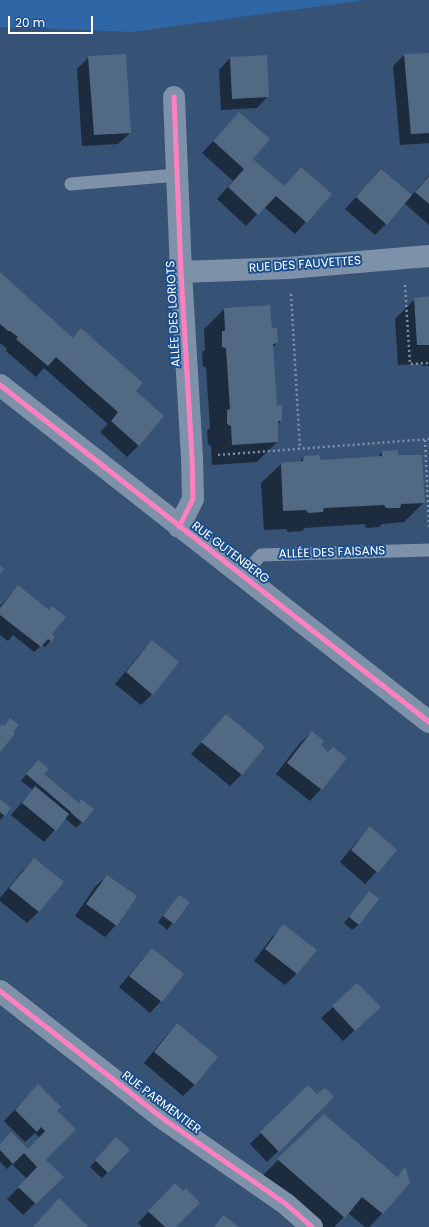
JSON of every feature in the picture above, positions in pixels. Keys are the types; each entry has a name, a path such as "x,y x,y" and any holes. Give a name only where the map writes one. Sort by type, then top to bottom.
{"street":[{"name":"ALLÉE DES LORIOTS","path":"174,97 181,272 192,457 193,499 179,527"},
{"name":"RUE DES FAUVETTES","path":"181,272 289,268 429,256"},
{"name":"RUE GUTENBERG","path":"0,385 429,722"},
{"name":"RUE PARMENTIER","path":"0,991 165,1120 286,1204 312,1227"}],"lane":[{"path":"71,184 177,174"},
{"name":"ALLÉE DES FAISANS","path":"243,575 261,555 429,550"}],"path":[{"path":"404,258 410,364 429,363"},
{"path":"289,268 300,449"},
{"path":"425,440 429,528"},
{"path":"192,457 429,440"}],"shaded area":[{"path":"0,0 366,0 132,32 0,27"}],"building":[{"path":"429,53 429,133 411,134 404,54"},
{"path":"126,54 131,133 94,135 88,56"},
{"path":"267,55 269,97 232,99 230,57"},
{"path":"239,112 270,139 253,159 284,186 301,167 332,194 307,223 276,196 258,215 228,187 244,169 213,141"},
{"path":"381,169 412,195 387,225 356,197"},
{"path":"429,176 429,204 415,192"},
{"path":"0,272 73,338 81,328 143,383 136,391 164,416 139,446 111,421 118,412 56,357 48,366 16,339 18,337 0,324"},
{"path":"429,296 429,345 417,345 414,298"},
{"path":"270,305 272,328 277,328 278,343 273,344 277,405 282,405 282,421 278,421 278,442 232,445 231,426 227,424 227,410 230,409 226,348 222,347 222,331 225,331 224,308"},
{"path":"398,450 398,455 422,455 425,503 401,504 400,508 386,508 384,505 324,508 323,512 308,513 306,510 283,511 281,463 303,461 304,456 319,455 321,460 382,456 382,451"},
{"path":"0,565 4,569 0,574"},
{"path":"18,585 49,610 52,606 66,617 52,634 55,637 52,642 48,639 41,647 0,615 0,608"},
{"path":"152,640 179,662 153,695 126,672"},
{"path":"226,714 265,747 242,775 201,742"},
{"path":"10,718 19,725 13,732 15,734 0,752 0,726 2,724 4,726"},
{"path":"312,731 324,741 321,745 328,752 333,747 347,758 322,790 287,763"},
{"path":"38,760 49,769 44,774 79,803 81,799 94,809 83,823 26,774"},
{"path":"35,786 69,814 56,831 22,803"},
{"path":"0,799 11,808 5,816 0,812"},
{"path":"370,826 397,850 378,873 351,850"},
{"path":"34,858 64,882 39,912 9,888"},
{"path":"107,875 137,896 117,926 86,904"},
{"path":"369,891 379,899 359,925 349,917"},
{"path":"179,895 190,902 174,924 163,916"},
{"path":"283,924 317,950 297,974 265,949"},
{"path":"152,948 184,974 162,1002 129,976"},
{"path":"357,983 381,1007 355,1031 332,1006"},
{"path":"177,1023 218,1057 195,1085 154,1052"},
{"path":"38,1084 61,1107 57,1111 76,1129 46,1160 64,1177 36,1204 18,1187 37,1167 24,1153 13,1164 0,1150 0,1144 11,1132 28,1149 45,1131 41,1127 37,1132 15,1110"},
{"path":"308,1085 317,1094 325,1088 334,1097 279,1152 260,1132"},
{"path":"324,1114 397,1177 404,1168 406,1169 410,1183 383,1214 362,1197 345,1218 277,1159"},
{"path":"116,1137 130,1150 108,1173 95,1160"},
{"path":"175,1183 183,1191 186,1188 200,1203 176,1227 165,1227 148,1211"},
{"path":"59,1198 88,1226 87,1227 33,1227"},
{"path":"223,1215 239,1227 214,1227"}],"cycle path":[{"path":"174,97 181,272 192,457 193,499 179,527"},
{"path":"0,385 429,722"},
{"path":"0,991 165,1120 286,1204 312,1227"}]}
